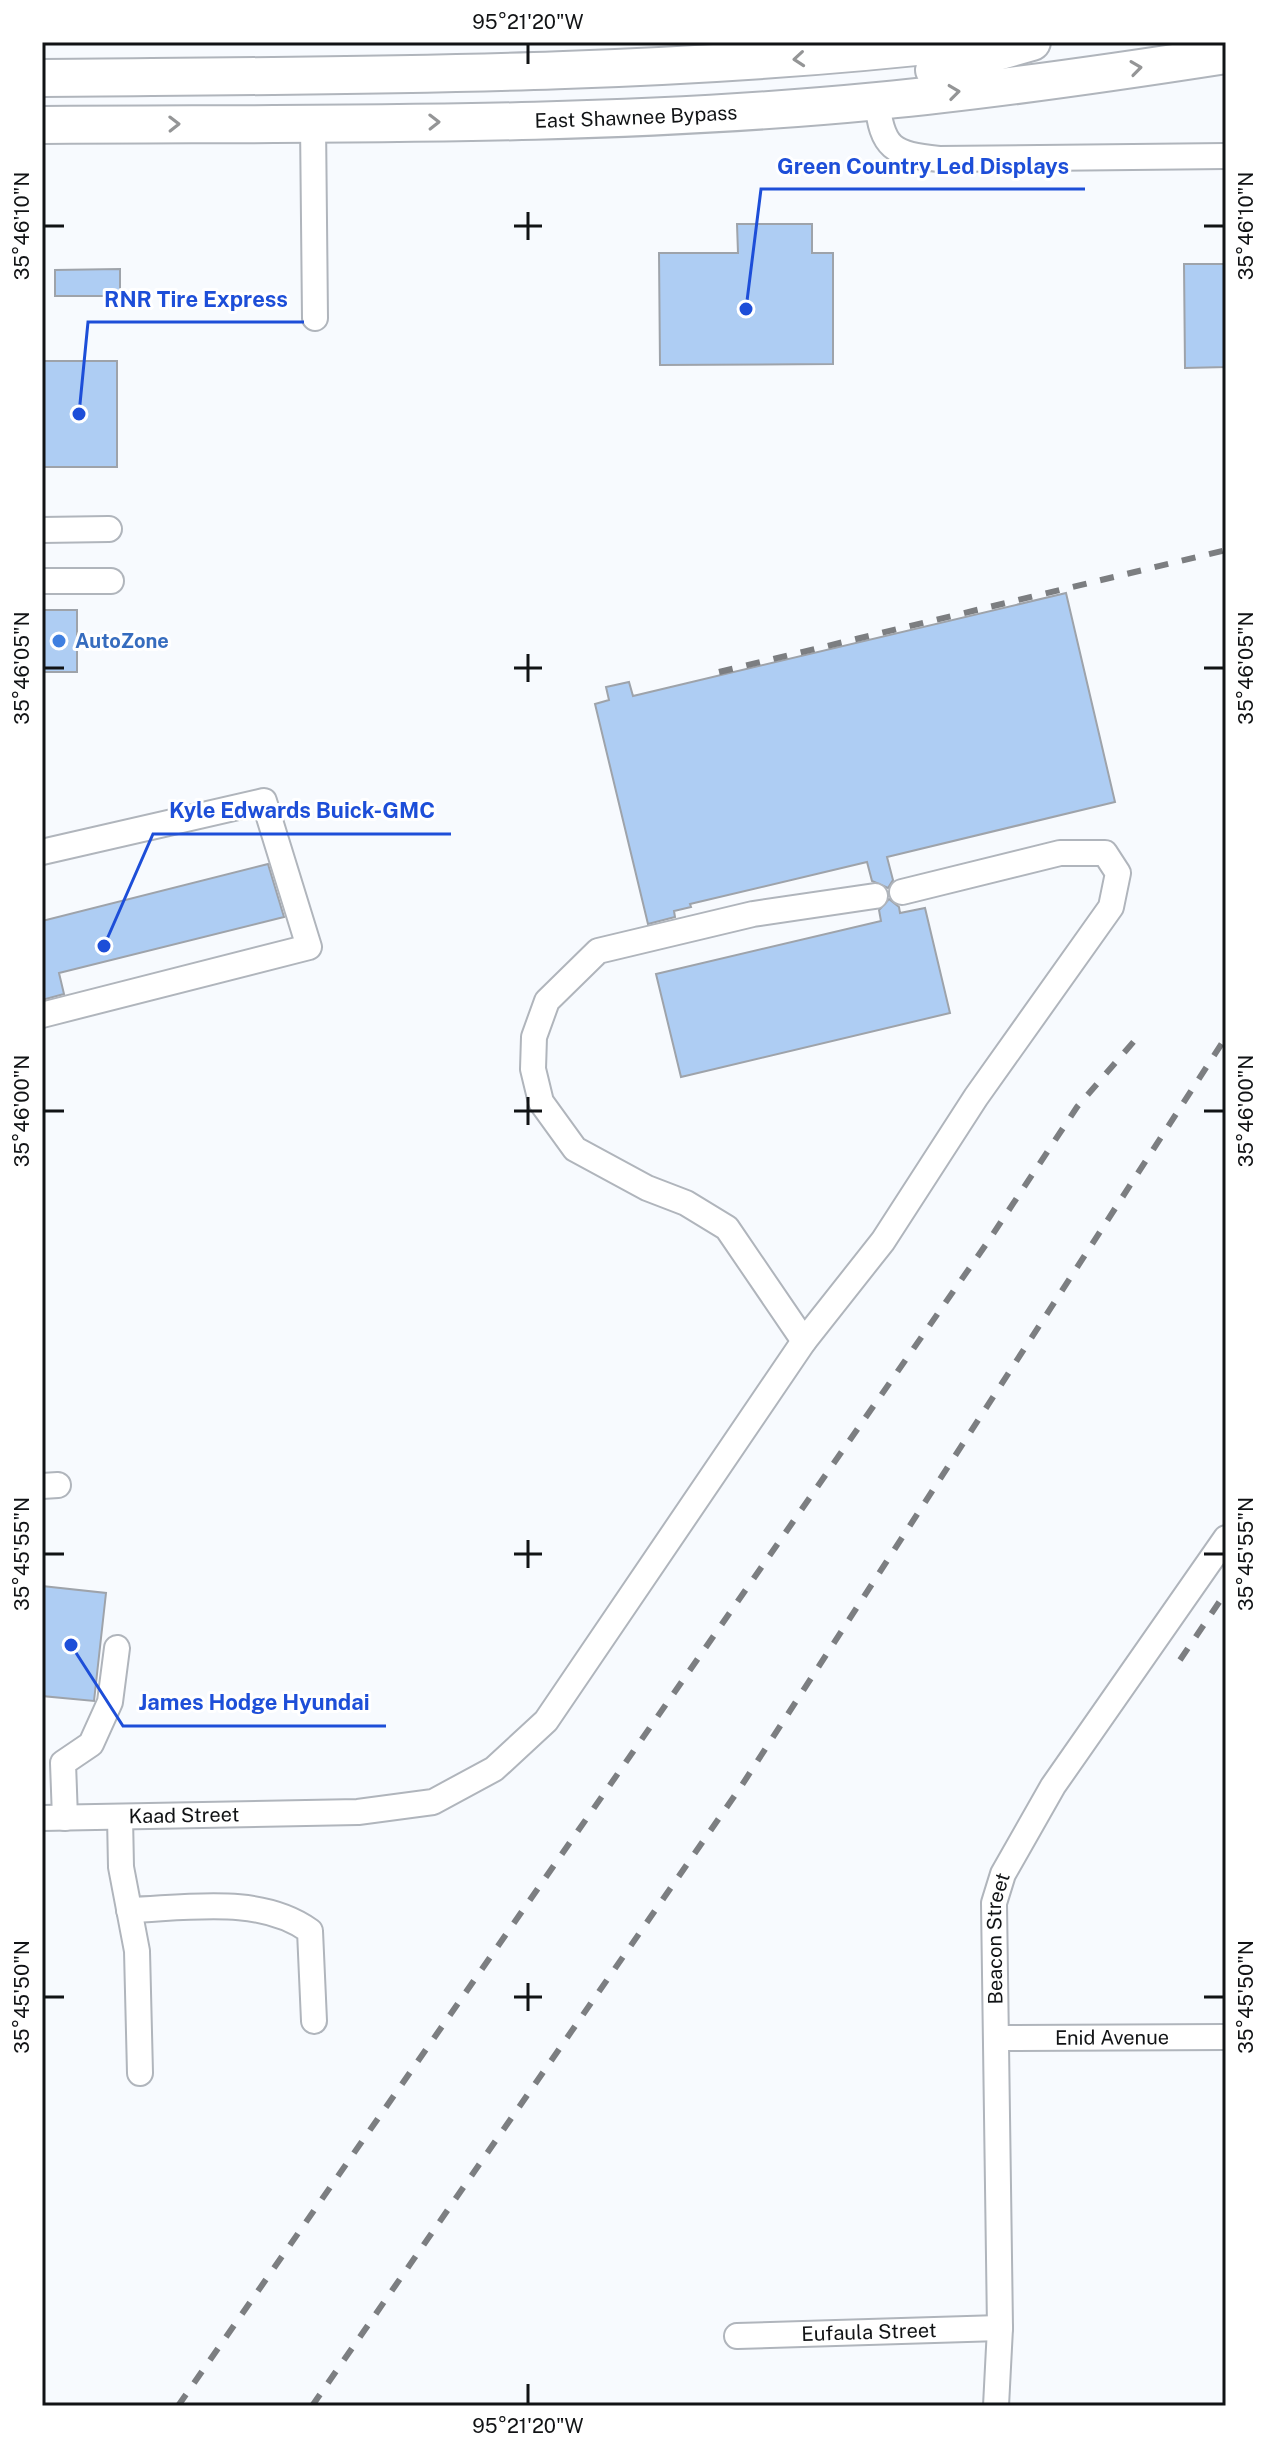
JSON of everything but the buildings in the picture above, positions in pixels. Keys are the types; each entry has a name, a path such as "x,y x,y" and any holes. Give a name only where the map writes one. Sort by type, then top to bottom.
{"highway":[{"path":"42,78 551,72 758,63 876,47 962,42"},
{"path":"877,101 878,89 887,80 946,68 1032,42"},
{"path":"650,116 806,84 852,79 865,71 876,47"},
{"name":"East Shawnee Bypass","path":"42,125 650,116 877,101 1226,55"}],"street":[{"path":"877,101 880,128 888,144 905,155 939,159 1226,156"},
{"path":"313,123 315,318"},
{"path":"42,530 109,529"},
{"path":"42,581 111,581"},
{"path":"42,852 264,801 309,947 42,1015"},
{"name":"Kaad Street","path":"53,1818 358,1812 433,1802 494,1769 546,1721 804,1341 883,1241 976,1097 1111,907 1118,873 1105,853 1060,853 902,892"},
{"path":"804,1341 727,1228 686,1203 647,1188 575,1149 541,1102 533,1069 534,1037 547,1001 598,951 753,914 875,896"},
{"name":"Beacon Street","path":"996,2406 1000,2328 994,1903 1003,1874 1053,1786 1226,1538"},
{"path":"53,1818 63,1763 91,1744 110,1702 117,1648"},
{"path":"120,1817 121,1867 137,1951 140,2073"},
{"path":"129,1910 242,1907 295,1920 310,1931 314,2021"},
{"name":"Enid Avenue","path":"998,2038 1226,2037"},
{"name":"Eufaula Street","path":"737,2336 1000,2328"}],"railway":[{"path":"719,672 1226,550"},
{"path":"178,2406 989,1240 1077,1107 1142,1032"},
{"path":"312,2406 742,1785 1226,1037"},
{"path":"1180,1660 1226,1592"}],"place":[{"name":"Green Country Led Displays","path":"746,309"},
{"name":"RNR Tire Express","path":"79,414"},
{"name":"AutoZone","path":"59,641"},
{"name":"Kyle Edwards Buick-GMC","path":"104,946"},
{"name":"James Hodge Hyundai","path":"71,1645"}]}
